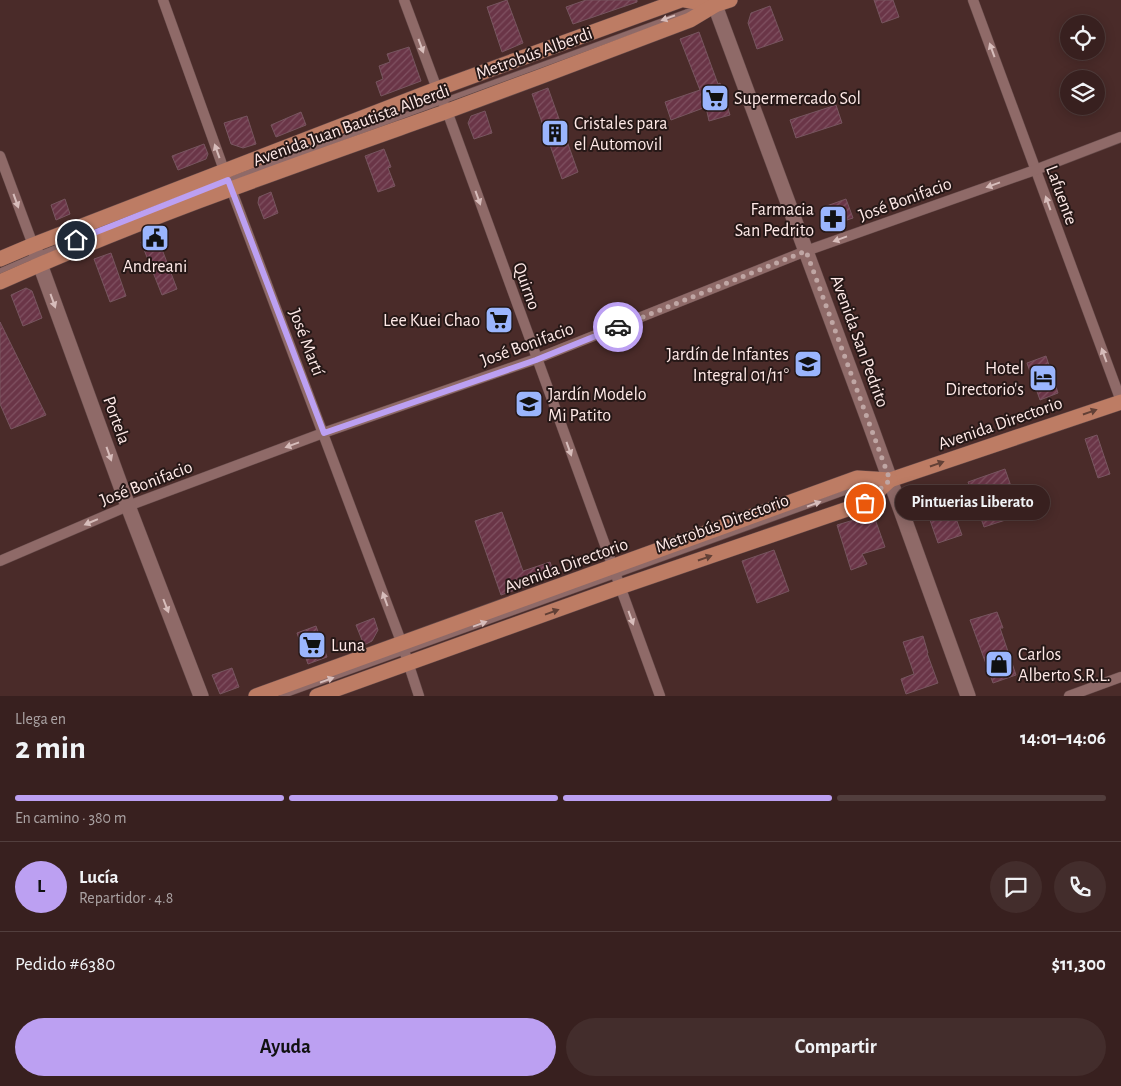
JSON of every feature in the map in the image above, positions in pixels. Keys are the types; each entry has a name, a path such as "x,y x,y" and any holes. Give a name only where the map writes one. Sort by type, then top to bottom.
{"main road":[{"name":"Avenida Juan Bautista Alberdi","path":"0,259 37,255 228,180 442,101 683,0 714,2 730,0"},
{"name":"Avenida Juan Bautista Alberdi","path":"0,282 37,255 228,180 442,101 690,20 714,2"},
{"name":"Avenida San Pedrito","path":"714,2 968,696"},
{"name":"Portela","path":"37,255 128,506 201,696"},
{"name":"Avenida Directorio","path":"256,696 404,653 616,577 857,478 890,480 1121,401"},
{"name":"Avenida Directorio","path":"317,696 404,653 616,577 865,503 890,480"}],"street":[{"name":"José Martí","path":"163,0 228,180 324,433 419,696"},
{"name":"Quirno","path":"404,0 660,696"},
{"name":"Lafuente","path":"973,0 1121,401"},
{"name":"José Bonifacio","path":"0,561 128,506 324,433 536,360 806,251 1035,170 1121,137"},
{"name":"Portela","path":"0,156 37,255"},
{"path":"1069,696 1121,677"}],"lane":[{"path":"0,271 37,255"},
{"path":"282,696 404,653"}],"building":[{"path":"507,0 523,43 502,52 487,7"},
{"path":"586,0 637,0 637,2 573,24 566,7"},
{"path":"874,0 893,0 899,17 882,23"},
{"path":"770,6 783,40 757,49 748,23 751,13"},
{"path":"699,32 718,84 720,83 730,115 709,121 706,107 671,120 665,102 700,90 680,39"},
{"path":"409,47 421,81 381,96 376,82 383,79 379,66 390,62 387,54"},
{"name":"Cristales para el Automovil","path":"548,88 578,172 562,179 532,94"},
{"path":"836,105 842,123 796,138 790,120"},
{"path":"485,111 492,133 474,139 468,123 471,116"},
{"path":"301,112 306,125 276,137 271,125"},
{"path":"247,116 256,144 243,148 231,144 224,123"},
{"path":"204,144 208,154 206,159 178,170 172,156"},
{"path":"384,149 391,167 388,168 395,186 378,192 365,156"},
{"path":"271,192 278,213 264,219 258,203 259,197"},
{"path":"65,199 70,214 56,220 51,205"},
{"path":"846,199 853,218 832,225 826,222 821,208"},
{"path":"157,236 177,289 162,295 141,242"},
{"path":"111,253 126,296 110,302 94,259"},
{"path":"26,288 32,291 42,318 23,326 11,295"},
{"path":"0,322 46,415 11,429 0,404"},
{"name":"Hotel Directorio's","path":"1046,356 1058,393 1040,400 1027,363"},
{"path":"1097,435 1110,474 1098,478 1085,439"},
{"path":"1005,469 1021,515 984,527 968,482"},
{"path":"945,488 962,535 938,543 924,503 930,493"},
{"path":"502,512 523,571 550,562 555,576 501,595 475,521"},
{"path":"867,516 875,519 885,547 862,554 867,564 851,570 837,525"},
{"path":"774,550 789,591 757,603 742,561"},
{"path":"997,612 1003,628 1000,628 1016,675 993,683 970,620"},
{"path":"374,618 378,630 372,641 364,645 356,625"},
{"name":"Luna","path":"316,626 327,657 308,664 297,633"},
{"path":"923,636 938,683 906,694 901,679 914,674 903,642"},
{"path":"232,668 239,687 220,694 212,675"}],"way so far":[{"path":"618,327 806,251 890,480 865,503"}],"place":[{"name":"Supermercado Sol","path":"715,98"},
{"name":"Cristales para el Automovil","path":"555,133"},
{"name":"Farmacia San Pedrito","path":"833,219"},
{"name":"Andreani","path":"155,238"},
{"name":"Lee Kuei Chao","path":"499,320"},
{"name":"Jardín de Infantes Integral 01/11°","path":"808,364"},
{"name":"Hotel Directorio's","path":"1043,378"},
{"name":"Jardín Modelo Mi Patito","path":"529,404"},
{"name":"Pintuerias Liberato","path":"865,503"},
{"name":"Luna","path":"312,645"},
{"name":"Carlos Alberto S.R.L.","path":"999,664"}],"route":[{"path":"76,240 228,180 324,433 536,360 618,327"}]}
